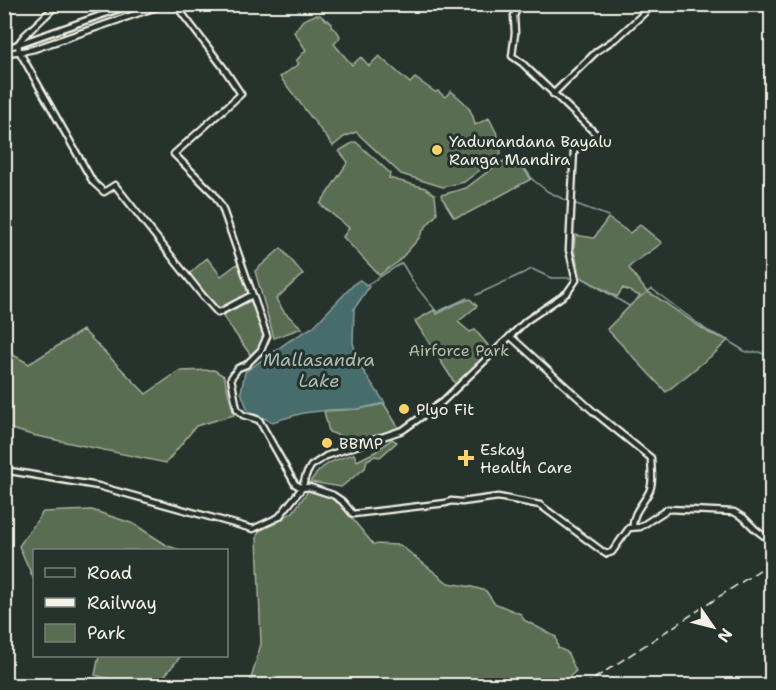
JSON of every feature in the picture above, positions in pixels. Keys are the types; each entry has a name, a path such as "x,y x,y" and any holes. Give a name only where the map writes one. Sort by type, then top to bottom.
{"street":[{"path":"58,4 18,44 19,51 93,182 104,192 115,184 218,313 252,295"},
{"path":"4,50 133,4"},
{"path":"4,54 34,49 165,4"},
{"path":"176,4 241,94 174,154 214,194 222,207 267,336 261,350 238,368 231,378 237,409 243,415 259,420 295,484 302,488 309,487 333,495 342,501 353,514 498,497 540,505 606,554 612,552 630,528 640,527 668,509 734,512 771,542"},
{"path":"4,470 98,486 253,529 279,517 302,488 311,466 326,456 403,430 442,402 525,321 567,293 576,280 569,250 574,150 592,142 598,136 512,56 515,33 514,16 519,4"},
{"path":"553,94 597,51 618,37 654,4"},
{"path":"510,336 594,412 651,458 650,490 638,508 633,527"}],"green space":[{"path":"136,5 161,5 31,49 27,42"},
{"path":"320,15 332,24 331,27 340,36 334,44 352,65 361,57 369,66 379,56 410,83 415,78 445,97 451,91 470,109 475,125 489,118 500,140 501,154 464,182 443,187 401,174 356,132 344,137 333,146 280,77 299,64 296,61 306,50 294,32 303,20"},
{"path":"354,142 390,173 389,178 425,188 435,195 437,214 398,262 379,275 343,237 349,228 320,204 348,162 339,151"},
{"path":"515,156 531,179 468,213 454,217 441,195 466,188 498,164"},
{"path":"608,218 630,233 640,225 662,243 629,268 646,291 709,333 728,340 666,392 607,329 640,296 623,288 617,297 581,277 574,251 575,235 594,238"},
{"path":"281,248 303,274 276,299 284,312 302,328 274,338 255,271"},
{"path":"207,258 221,276 240,262 249,293 218,310 188,275"},
{"name":"Airforce Park","path":"470,299 477,306 458,322 470,332 475,330 492,350 456,385 415,321 434,310 437,314"},
{"path":"252,300 265,337 260,348 252,357 222,315"},
{"path":"83,330 146,394 179,371 214,370 224,376 234,415 196,426 166,463 32,435 5,427 5,350 29,364"},
{"path":"384,404 400,430 346,445 346,438 329,432 324,411 358,409"},
{"path":"392,439 397,442 380,457 375,456 367,460 365,468 341,487 310,482 319,470 329,463 354,454 357,461 375,452"},
{"path":"308,491 336,499 373,544 400,545 448,583 486,591 494,603 521,614 524,620 556,637 558,648 567,652 576,671 558,686 249,686 261,644 257,536 259,531 293,512"},
{"path":"92,510 134,524 168,546 177,549 33,549 33,578 19,546 43,512"},
{"path":"99,657 180,657 156,686 128,685 95,675"}],"water":[{"name":"Mallasandra Lake","path":"360,280 369,287 354,309 353,343 360,366 385,403 358,409 303,413 272,422 248,411 241,392 245,372 313,327"}],"waterway":[{"path":"512,159 547,191 608,216"},
{"path":"365,286 402,263 415,285 437,312 467,298"},
{"path":"476,295 532,269 551,278 572,278"},
{"path":"581,277 629,306 652,289 708,331 746,352 759,352 766,355 772,345"}],"railway":[{"path":"583,686 772,562"}],"place":[{"name":"Yadunandana Bayalu Ranga Mandira","path":"437,150"},
{"name":"Plyo Fit","path":"404,409"},
{"name":"BBMP","path":"327,443"},
{"name":"Eskay Health Care","path":"466,458"}]}
